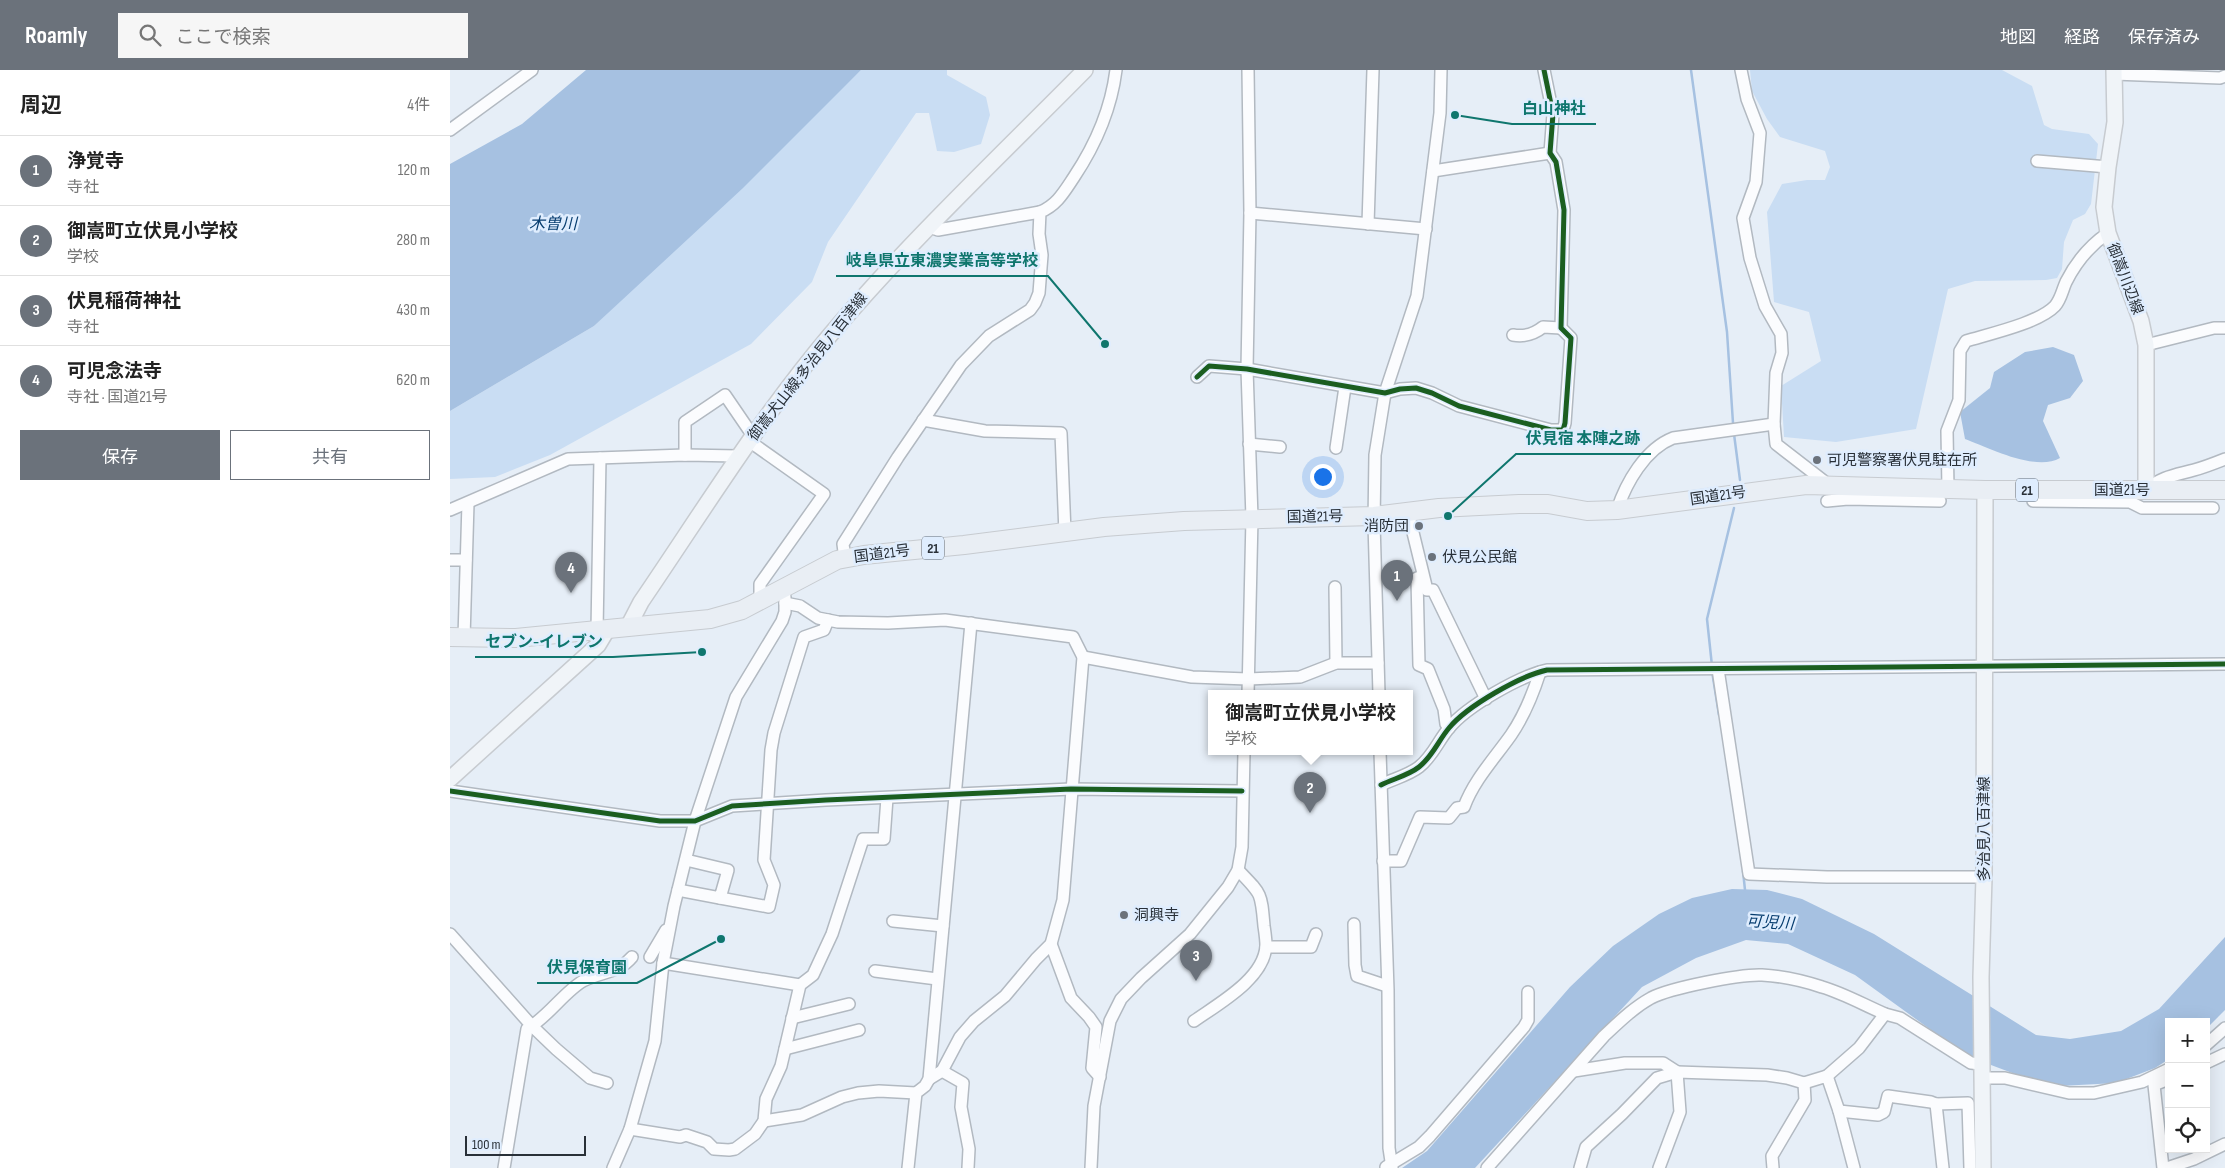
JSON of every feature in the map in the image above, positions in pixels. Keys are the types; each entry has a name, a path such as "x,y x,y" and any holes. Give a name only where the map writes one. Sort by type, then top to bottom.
{"highway":[{"name":"国道21号","path":"457,637 516,638 718,617 785,595 818,569 845,559 1104,527 1252,518 1374,516 1519,504 1548,504 1587,511 1617,510 1782,487 1828,493 1944,495 1985,490 2225,490"}],"main road":[{"name":"御嵩犬山線;多治見八百津線","path":"628,627 641,602 738,456 830,335 886,270 1085,70"},
{"name":"御嵩川辺線","path":"2114,72 2115,122 2104,207 2108,233 2141,321 2146,345 2146,490"},
{"name":"多治見八百津線","path":"1983,1168 1981,977 1984,876 1985,490"},
{"path":"450,779 598,645 602,630"}],"street":[{"path":"450,130 532,70"},
{"path":"930,226 938,230 1040,212 1058,201 1089,154 1104,120 1114,87 1116,70"},
{"path":"1248,70 1250,213 1247,369 1252,518 1248,690"},
{"path":"1368,224 1373,70"},
{"path":"1379,690 1374,516 1375,456 1385,393 1417,296 1440,113 1441,70"},
{"path":"1544,70 1553,114 1550,152 1556,162 1564,210 1561,328"},
{"path":"1741,70 1747,99 1760,132 1756,182 1743,218 1750,258 1765,306 1781,334 1782,353 1776,374 1774,424 1776,444 1828,493"},
{"path":"2114,72 2220,78 2225,76"},
{"path":"1433,171 1550,152"},
{"path":"2037,162 2108,167"},
{"path":"845,559 843,544 961,365 989,336 1030,310 1035,303 1039,293 1042,254 1039,234 1040,212"},
{"path":"1250,213 1426,229"},
{"path":"1944,495 1947,431 1959,400 1960,351 1966,341 2024,323 2054,307 2061,298 2065,284 2078,259 2108,233"},
{"path":"1197,377 1210,366 1247,369 1385,393 1400,389 1416,388 1432,393 1459,406 1551,430 1563,430 1571,338 1561,328 1543,327 1537,332 1522,336 1513,335"},
{"path":"2146,345 2214,328 2225,328"},
{"path":"1336,448 1345,387"},
{"path":"685,454 685,422 725,395 751,439 824,494 760,584 760,602"},
{"path":"923,420 985,431 1061,433 1066,533"},
{"path":"1617,510 1631,479 1643,462 1665,440 1774,424"},
{"path":"1249,444 1280,447"},
{"path":"450,510 568,459 685,454 738,456"},
{"path":"600,458 602,630"},
{"path":"2146,490 2156,481 2167,476 2194,470 2225,459"},
{"path":"2033,501 2130,502 2142,508 2213,508"},
{"path":"457,637 466,560 468,503"},
{"path":"1408,512 1422,576 1427,590 1433,590 1486,699"},
{"path":"450,560 466,560"},
{"path":"1422,576 1417,578 1420,665 1428,669 1444,709 1446,724 1449,728"},
{"path":"1335,587 1336,663"},
{"path":"613,1168 630,1129 655,1041 663,963 678,890 695,822 736,697 782,622 785,595 818,618 838,622 888,624 946,620 1072,637 1083,657 1063,900 1051,944 1036,958 1005,996 974,1021 960,1037 942,1071 929,1079"},
{"path":"678,890 769,907 774,884 764,860 774,733 788,692 792,670 804,637 824,630 828,620"},
{"path":"764,1121 802,1115 842,1097 858,1093 880,1091 916,1093 925,1086 929,1079 971,623"},
{"path":"1083,657 1192,678 1300,678 1336,663 1378,663"},
{"path":"1381,785 1417,769 1435,751 1449,728 1486,699 1529,674 1540,672 2225,664"},
{"path":"1718,669 1749,874 1827,877 1984,876"},
{"path":"1383,861 1401,861 1420,817 1450,818 1457,808 1464,807 1470,792 1512,733 1532,696 1540,672"},
{"path":"1092,1168 1094,1106 1110,1021 1121,999 1141,978 1190,934 1228,887 1238,870 1242,847 1244,755"},
{"path":"1380,755 1386,986 1388,990 1389,1166"},
{"path":"450,791 660,821 695,822 732,806 768,803 1071,789 1242,791"},
{"path":"630,1129 680,1137 686,1135 707,1142 714,1149 729,1150 736,1149 755,1134 764,1121 766,1099 781,1066 800,985 813,975 832,934 863,839 884,839 887,798"},
{"path":"686,860 728,870 720,898"},
{"path":"1194,1021 1232,995 1252,976 1262,960 1266,947 1261,896 1256,887 1238,870"},
{"path":"893,921 943,926"},
{"path":"650,957 671,922"},
{"path":"1354,924 1357,976 1386,986"},
{"path":"450,934 532,1026 590,1078 608,1082"},
{"path":"1266,947 1311,948 1316,934"},
{"path":"1051,944 1071,998 1096,1027 1092,1068 1100,1077"},
{"path":"504,1168 525,1033 581,982 614,971 632,957"},
{"path":"663,963 800,985"},
{"path":"875,971 937,979"},
{"path":"1486,1168 1604,1036 1640,1005 1671,990 1751,975 1764,975 1822,987 1885,1014 1900,1018 1981,1071 2069,1093 2094,1092 2142,1082 2165,1071"},
{"path":"1389,1166 1419,1146 1430,1136 1524,1027 1528,1020 1528,992"},
{"path":"792,1018 849,1004"},
{"path":"1580,1168 1586,1147 1657,1078 1677,1072 1767,1075 1804,1083 1827,1076 1859,1048 1885,1014"},
{"path":"2210,1041 2225,1028"},
{"path":"785,1049 860,1030"},
{"path":"2210,1061 2225,1054"},
{"path":"1574,1071 1625,1062 1663,1062 1677,1072"},
{"path":"942,1071 963,1082 961,1107 969,1149 968,1168"},
{"path":"1659,1168 1680,1112 1677,1072"},
{"path":"1827,1076 1840,1111 1854,1168"},
{"path":"2165,1081 2154,1085 2165,1168 2194,1159 2225,1144"},
{"path":"1773,1168 1772,1156 1805,1100 1804,1083"},
{"path":"908,1168 916,1093"},
{"path":"1840,1111 1878,1115 1884,1112 1888,1096 1936,1104 1968,1103 1970,1168"},
{"path":"1936,1104 1942,1168"}],"shaded area":[{"path":"861,70 947,70 947,75 986,97 990,115 981,144 954,152 937,151 929,113 916,113 828,242 812,282 751,344 550,455 495,477 450,479 450,411 594,326"},
{"path":"1750,70 2002,70 2032,86 2044,125 2052,129 2089,134 2098,144 2091,204 2085,214 2073,220 2064,242 2062,269 2057,278 2046,280 1975,281 1948,289 1916,429 1836,442 1784,437 1781,386 1821,361 1809,312 1774,302 1767,212 1782,184 1807,180 1825,180 1830,167 1825,151 1780,137 1767,119 1752,91"}],"water":[{"name":"木曽川","path":"586,70 861,70 743,188 594,326 450,411 450,164 522,124"},
{"path":"2053,347 2074,355 2083,381 2070,398 2048,405 2043,421 2060,458 2050,462 2026,461 1999,453 1965,439 1960,412 1990,388 1994,372 2025,352"},
{"name":"可児川","path":"1732,889 1767,890 1802,899 1874,934 2036,1035 2070,1039 2121,1031 2159,1009 2225,937 2225,1010 2210,1025 2210,1018 2165,1018 2165,1062 2155,1068 2116,1083 2060,1086 2023,1077 1967,1056 1855,975 1788,944 1746,940 1696,958 1642,987 1475,1168 1402,1168 1427,1151 1570,987 1613,946 1659,914 1692,898"}],"waterway":[{"path":"1691,70 1727,332 1733,423"},
{"path":"1734,434 1740,480"},
{"path":"1712,666 1707,619 1734,508"},
{"path":"1712,671 1719,715"},
{"path":"1743,871 1745,890"}],"cycle path":[{"path":"1197,377 1209,366 1247,369 1385,393 1400,389 1416,388 1432,393 1459,406 1551,430 1563,430 1571,338 1561,328 1564,210 1556,162 1550,153 1553,114 1544,70"},
{"path":"1381,785 1406,775 1419,767 1428,758 1449,728 1468,711 1509,685 1547,670 2225,664"},
{"path":"450,791 660,821 695,821 732,806 826,800 1071,789 1242,791"}],"place":[{"name":"白山神社","path":"1455,115"},
{"name":"岐阜県立東濃実業高等学校","path":"1105,344"},
{"name":"可児警察署伏見駐在所","path":"1817,460"},
{"name":"伏見宿 本陣之跡","path":"1448,516"},
{"name":"消防団","path":"1419,526"},
{"name":"伏見公民館","path":"1432,557"},
{"name":"可児念法寺","path":"571,593"},
{"name":"浄覚寺","path":"1397,601"},
{"name":"セブン-イレブン","path":"702,652"},
{"name":"御嵩町立伏見小学校","path":"1310,813"},
{"name":"洞興寺","path":"1124,915"},
{"name":"伏見保育園","path":"721,939"},
{"name":"伏見稲荷神社","path":"1196,981"}]}
